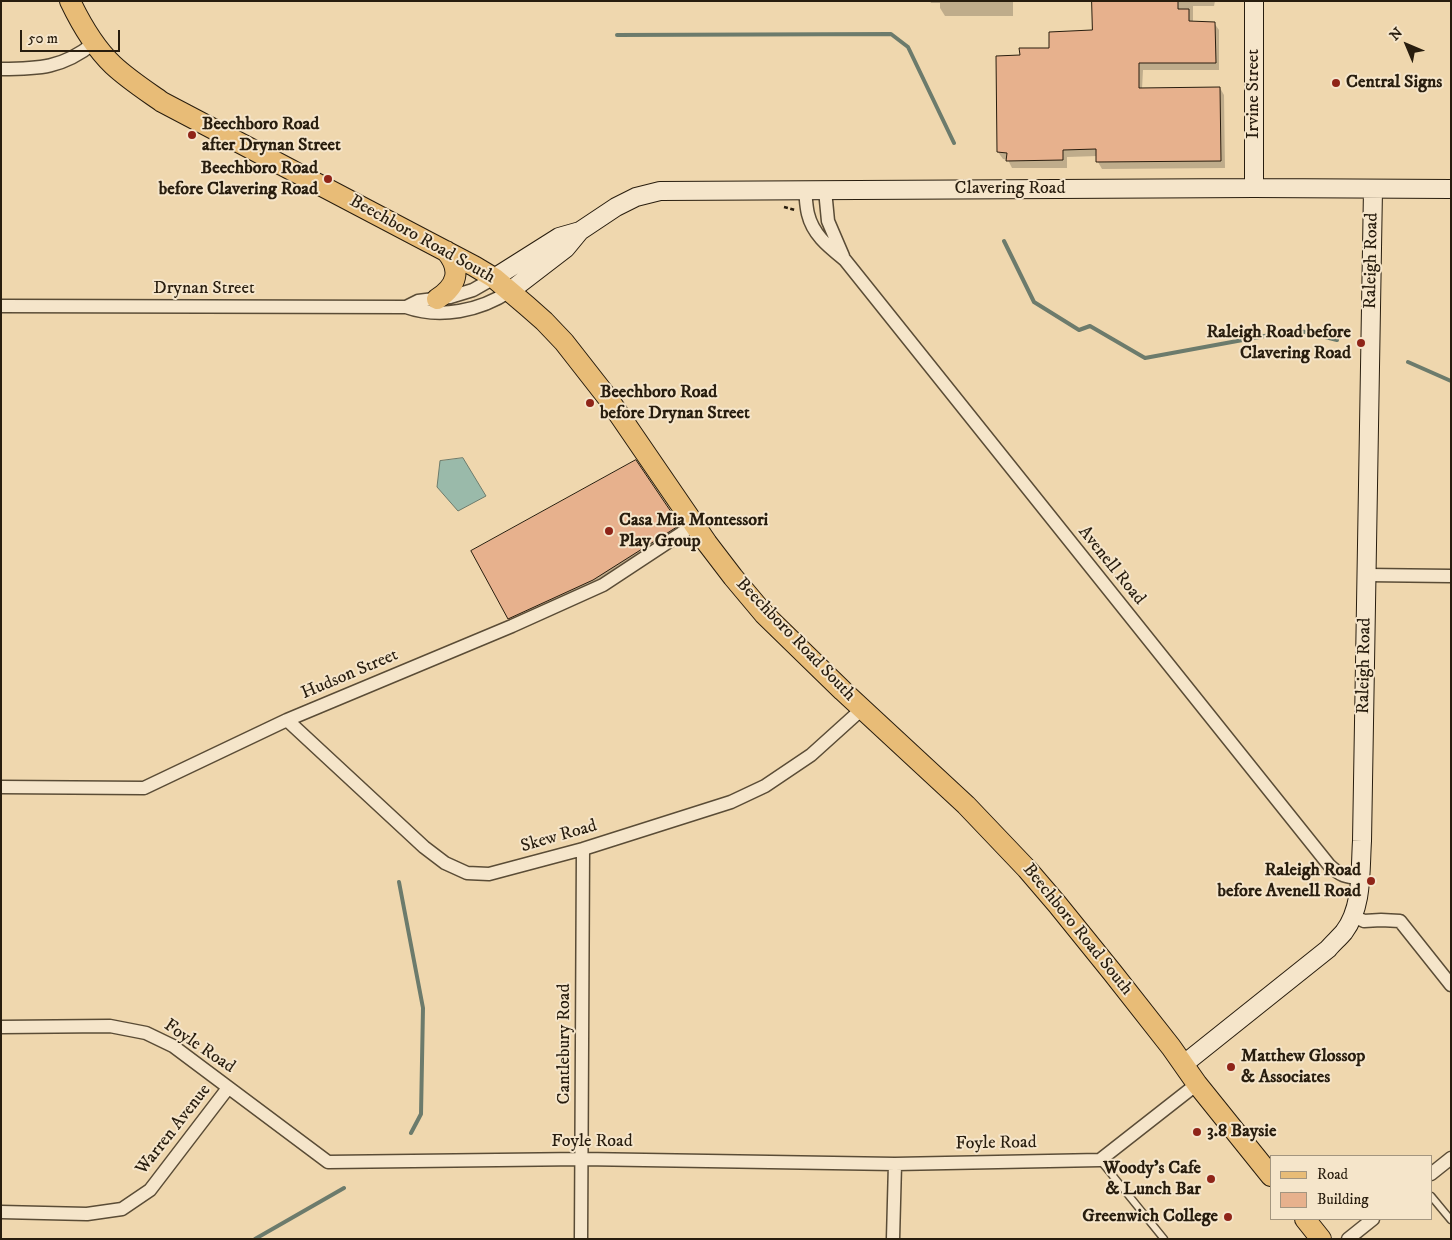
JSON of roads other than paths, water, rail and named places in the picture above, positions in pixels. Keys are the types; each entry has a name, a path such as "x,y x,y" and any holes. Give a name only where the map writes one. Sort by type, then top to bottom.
{"main road":[{"name":"Beechboro Road South","path":"70,1 80,22 94,43 113,64 134,83 162,102 446,250 494,278 544,321 564,342 607,397 694,525 764,614 862,709 966,805 1006,846 1057,904 1270,1175"},
{"path":"437,299 454,284 456,274 452,258 446,250"},
{"path":"1306,1220 1321,1239"}],"street":[{"name":"Irvine Street","path":"1254,1 1254,188"},
{"path":"1,69 26,69 52,65 68,60 94,43"},
{"name":"Clavering Road","path":"510,291 566,248 580,231 616,207 636,197 660,191 1451,188"},
{"name":"Raleigh Road","path":"1184,1064 1328,949 1344,932 1353,916 1359,891 1362,841 1374,189"},
{"name":"Avenell Road","path":"805,190 808,215 823,242 845,260 1324,858 1339,874 1360,878"},
{"name":"Avenell Road","path":"825,190 828,222 845,260"},
{"name":"Clavering Road","path":"494,278 559,237 580,231"},
{"name":"Drynan Street","path":"406,307 418,301 450,297 473,290 494,278"},
{"name":"Drynan Street","path":"1,306 406,307 425,312 463,311 482,306 510,291"},
{"name":"Hudson Street","path":"1,787 144,788 287,720 517,624 603,585 694,525"},
{"path":"1367,575 1451,576"},
{"name":"Skew Road","path":"287,720 424,847 445,863 467,873 490,874 583,849 731,802 765,786 811,755 862,709"},
{"name":"Cantlebury Road","path":"581,1239 583,849"},
{"path":"1353,916 1364,921 1400,921 1451,985"},
{"name":"Foyle Road","path":"1,1027 110,1026 146,1033 173,1046 328,1162 582,1159 894,1164 1100,1160"},
{"path":"1100,1160 1198,1084"},
{"name":"Warren Avenue","path":"1,1212 86,1214 122,1209 150,1190 228,1088"},
{"path":"1432,1173 1451,1158"},
{"path":"893,1239 894,1164"},
{"path":"1348,1239 1372,1220"}],"lane":[{"path":"1100,1160 1164,1239"},
{"path":"1432,1197 1451,1220"}],"waterway":[{"path":"617,35 891,34 908,47 954,143"},
{"path":"1004,241 1034,302 1079,330 1090,326 1145,358 1297,330 1337,340"},
{"path":"1408,362 1451,381"},
{"path":"399,882 423,1008 421,1114 411,1133"},
{"path":"255,1239 344,1188"}],"place":[{"name":"Central Signs","path":"1336,83"},
{"name":"Beechboro Road after Drynan Street","path":"192,135"},
{"name":"Beechboro Road before Clavering Road","path":"328,179"},
{"name":"Raleigh Road before Clavering Road","path":"1361,343"},
{"name":"Beechboro Road before Drynan Street","path":"590,403"},
{"name":"Casa Mia Montessori Play Group","path":"609,531"},
{"name":"Raleigh Road before Avenell Road","path":"1371,881"},
{"name":"Matthew Glossop & Associates","path":"1231,1067"},
{"name":"3.8 Baysie","path":"1197,1132"},
{"name":"Woody's Cafe & Lunch Bar","path":"1211,1179"},
{"name":"Greenwich College","path":"1228,1217"}]}
